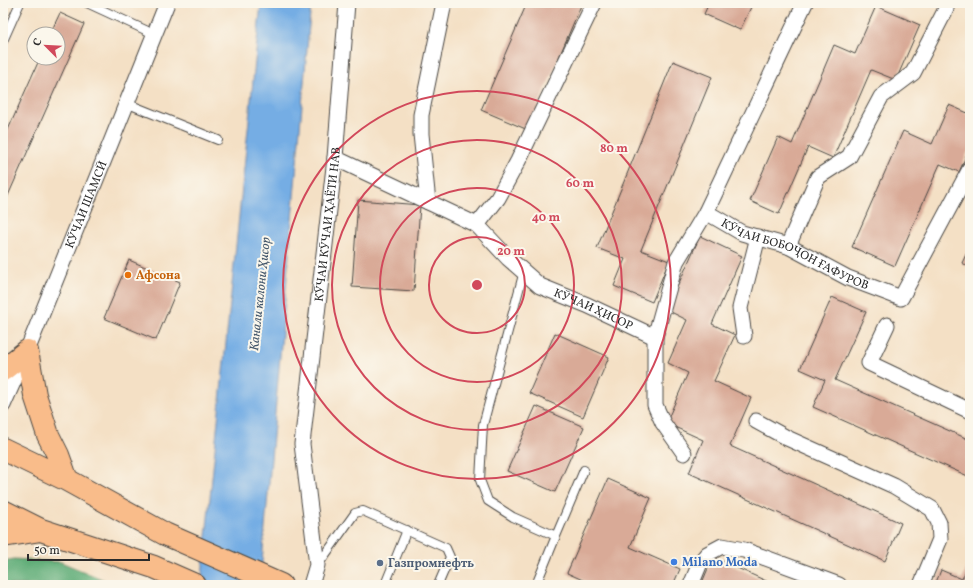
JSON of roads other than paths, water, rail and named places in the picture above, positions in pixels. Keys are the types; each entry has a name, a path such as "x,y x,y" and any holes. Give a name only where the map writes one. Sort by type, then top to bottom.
{"main road":[{"path":"3,370 27,351 35,395 48,435 58,455 66,480"},
{"path":"3,449 66,480 165,534 281,585"},
{"path":"3,511 42,530 154,567 195,585"},
{"path":"3,536 42,530"}],"street":[{"name":"КӮЧАИ ШАМСӢ","path":"3,405 27,351 167,3"},
{"name":"КӮЧАИ КӮЧАИ ҲАЁТИ НАВ","path":"317,565 302,444 335,158 347,3"},
{"path":"428,202 421,134 421,115 444,3"},
{"path":"477,225 498,198 518,161 594,3"},
{"path":"684,453 663,423 655,405 656,337 676,262 706,212 805,3"},
{"path":"788,246 818,177 850,156 881,97 913,73 946,9"},
{"name":"КӮЧАИ ҲИСОР","path":"335,158 477,225 508,258 540,286 587,305 656,337"},
{"name":"КӮЧАИ БОБОҶОН ҒАФУРОВ","path":"706,212 742,233 788,246 848,278 901,298 970,169"},
{"path":"744,336 740,308 758,237"},
{"path":"887,325 869,363 970,411"},
{"path":"756,421 787,438 894,486 932,509 939,523 940,539 921,585"},
{"path":"691,585 700,563 706,554 722,546 744,550 839,585"},
{"path":"311,585 317,565"}],"lane":[{"path":"3,41 20,3"},
{"path":"87,3 154,34"},
{"path":"126,103 218,140"},
{"path":"524,271 483,425 480,480 488,501 513,517 556,536"},
{"path":"536,585 584,470"},
{"path":"317,565 355,513 363,511 446,548 450,558 438,585"},
{"path":"395,585 385,584 407,530"}],"water":[{"name":"Канали калони Ҳисор","path":"261,3 311,3 260,585 201,585"}],"place":[{"name":"Афсона","path":"128,275"},
{"name":"Milano Moda","path":"674,562"},
{"name":"Газпромнефть","path":"380,563"}]}
